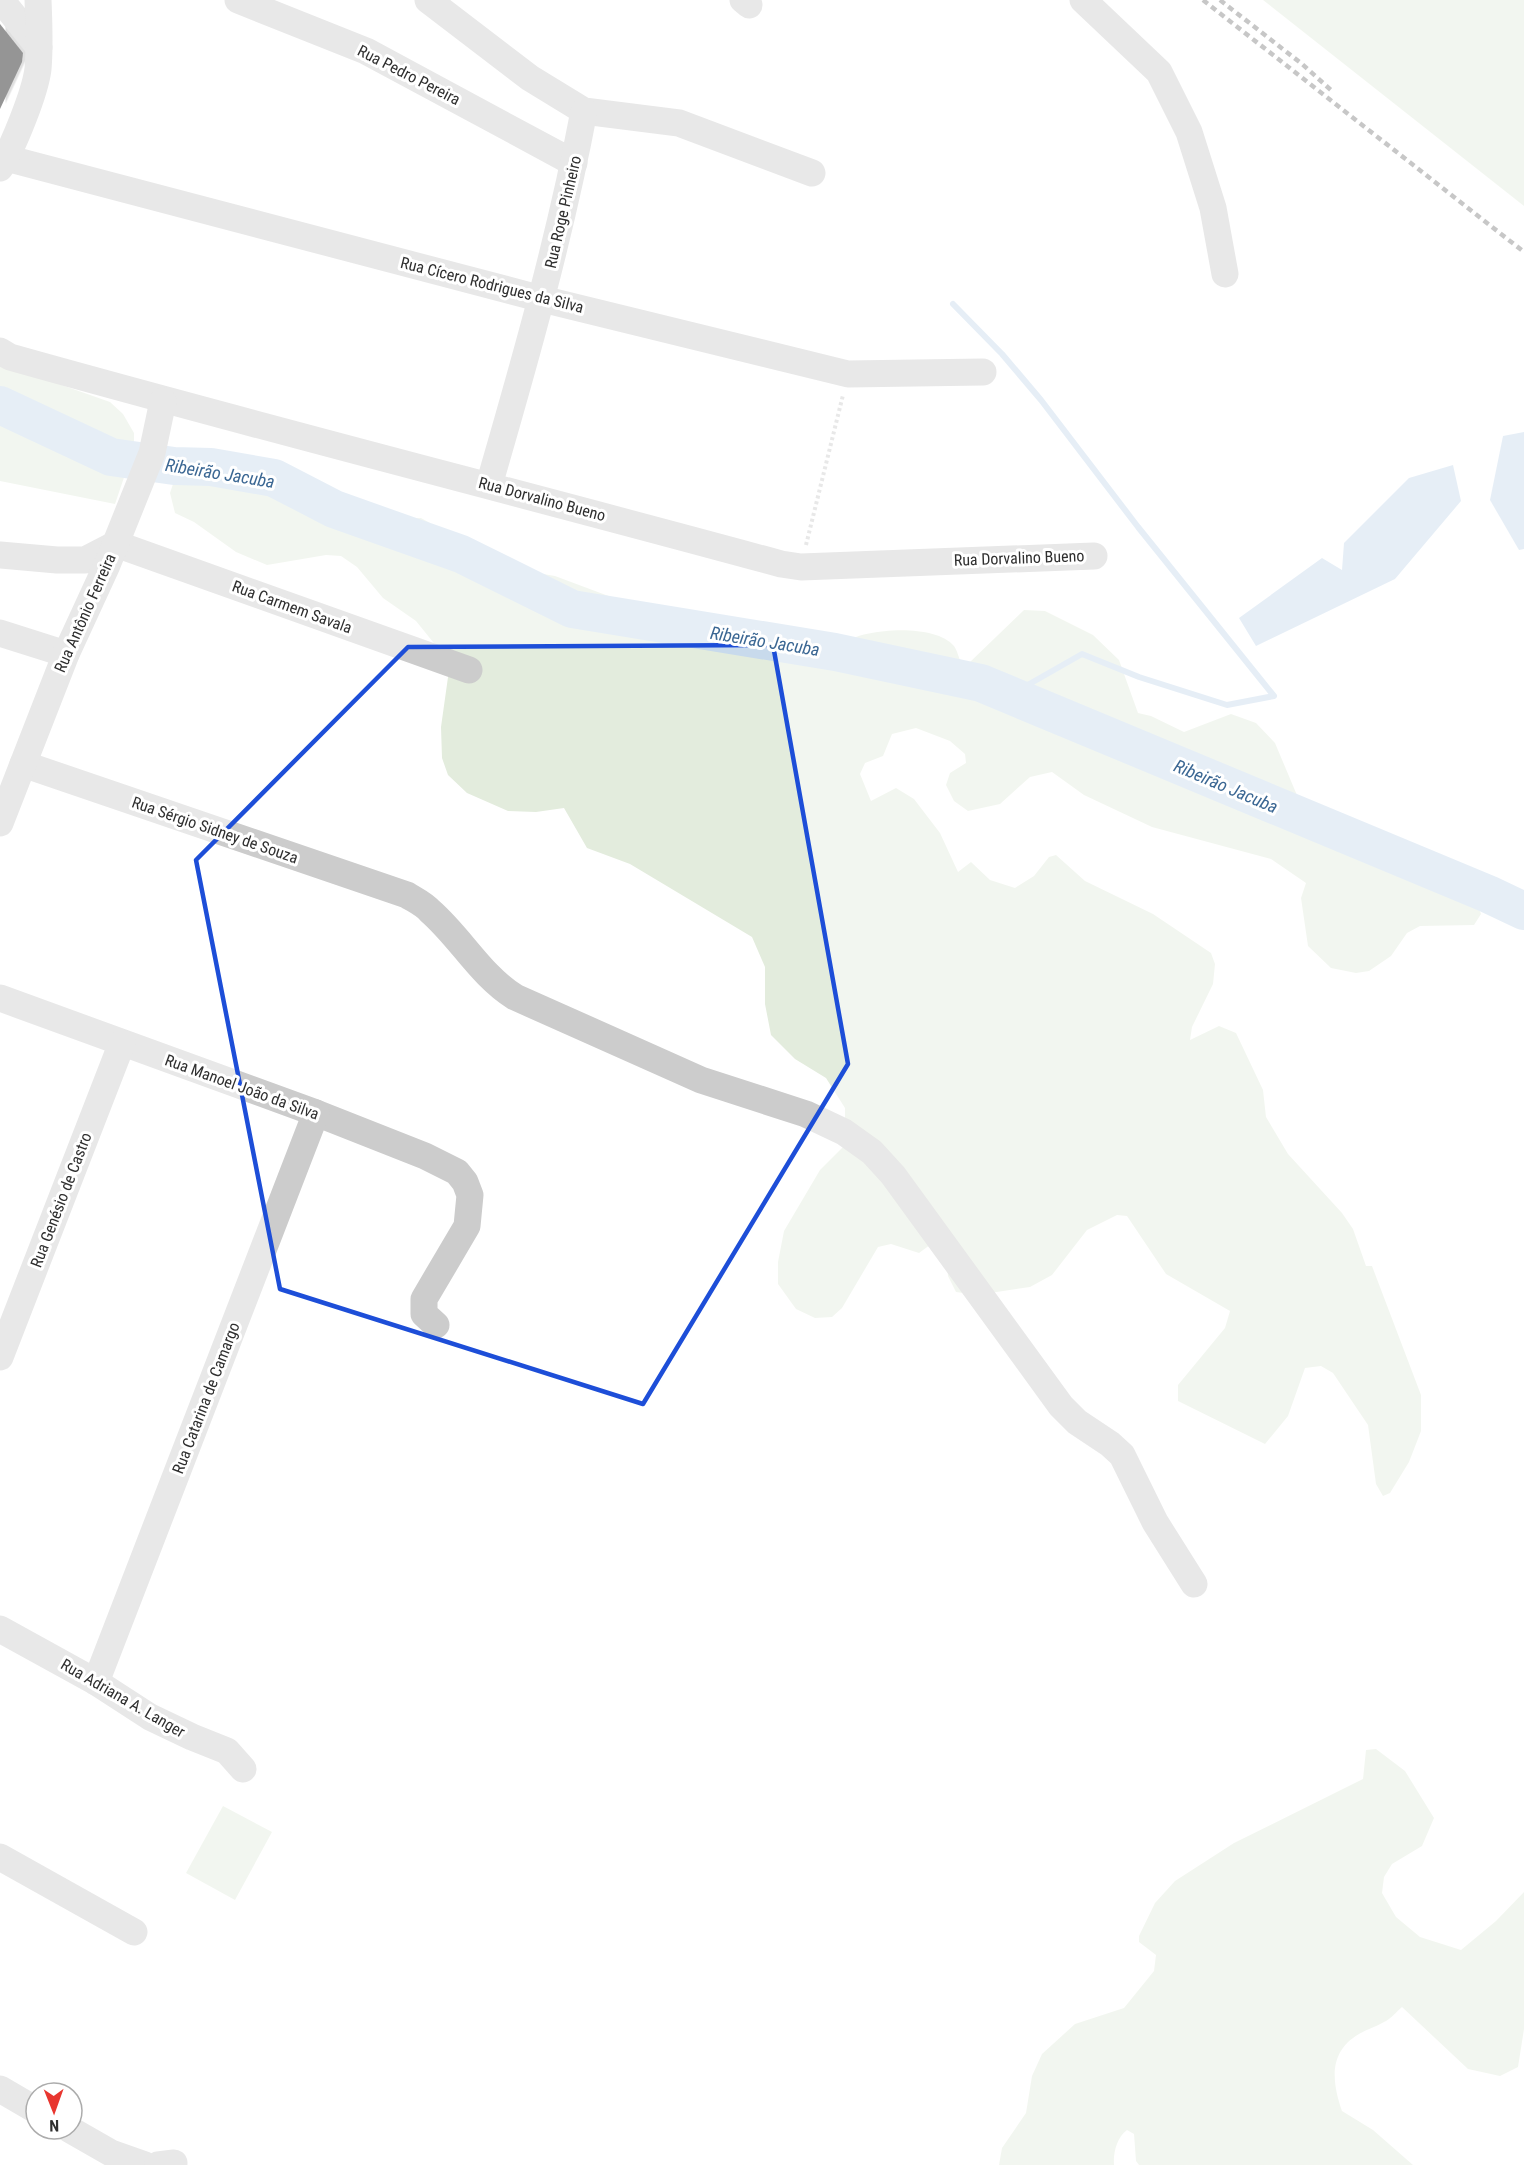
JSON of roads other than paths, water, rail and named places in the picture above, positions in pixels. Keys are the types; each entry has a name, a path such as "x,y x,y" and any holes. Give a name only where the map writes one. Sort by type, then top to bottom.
{"street":[{"path":"1,0 39,46"},
{"path":"3,163 38,71 38,0"},
{"name":"Rua Pedro Pereira","path":"238,0 366,51 574,163"},
{"path":"428,0 530,78 584,111 679,123 812,172"},
{"path":"1083,0 1160,72 1189,132 1213,208 1225,274"},
{"name":"Rua Roge Pinheiro","path":"489,485 542,299 584,111"},
{"name":"Rua Cícero Rodrigues da Silva","path":"3,163 848,374 983,372"},
{"name":"Rua Dorvalino Bueno","path":"0,351 10,357 163,401 489,485 781,564 801,567 1094,556"},
{"name":"Rua Antônio Ferreira","path":"0,823 66,654 116,544 152,453 163,401"},
{"path":"0,555 85,560 116,544"},
{"name":"Rua Carmem Savala","path":"116,544 469,670"},
{"path":"0,633 66,654"},
{"name":"Rua Sérgio Sidney de Souza","path":"23,764 407,895 428,908 487,975 515,997 701,1080 806,1114 844,1132 872,1152 893,1175 1061,1406 1077,1422 1122,1455 1155,1522 1194,1584"},
{"name":"Rua Manoel João da Silva","path":"0,998 316,1113 424,1156 457,1173 465,1182 470,1195 467,1226 424,1299 424,1314 436,1325"},
{"name":"Rua Genésio de Castro","path":"0,1357 122,1043"},
{"name":"Rua Catarina de Camargo","path":"96,1682 316,1113"},
{"name":"Rua Adriana A. Langer","path":"0,1629 96,1682 150,1717 227,1751 243,1769"},
{"path":"0,1857 134,1932"},
{"path":"0,2089 24,2103"},
{"path":"84,2138 111,2153 145,2165"}],"water":[{"path":"1524,432 1524,549 1519,550 1490,500 1503,436"},
{"path":"1453,465 1461,501 1395,579 1256,646 1239,618 1322,558 1342,570 1344,543 1409,478"}],"waterway":[{"path":"953,304 1002,354 1041,400 1138,527 1274,696 1227,705 1139,677 1082,654 1010,695"},
{"name":"Ribeirão Jacuba","path":"0,405 111,457 174,466 211,467 274,478 334,509 461,554 572,609 835,652 981,683 1524,911"}],"railway":[{"path":"1203,0 1524,252"},
{"path":"1220,0 1302,64 1332,91"}]}
